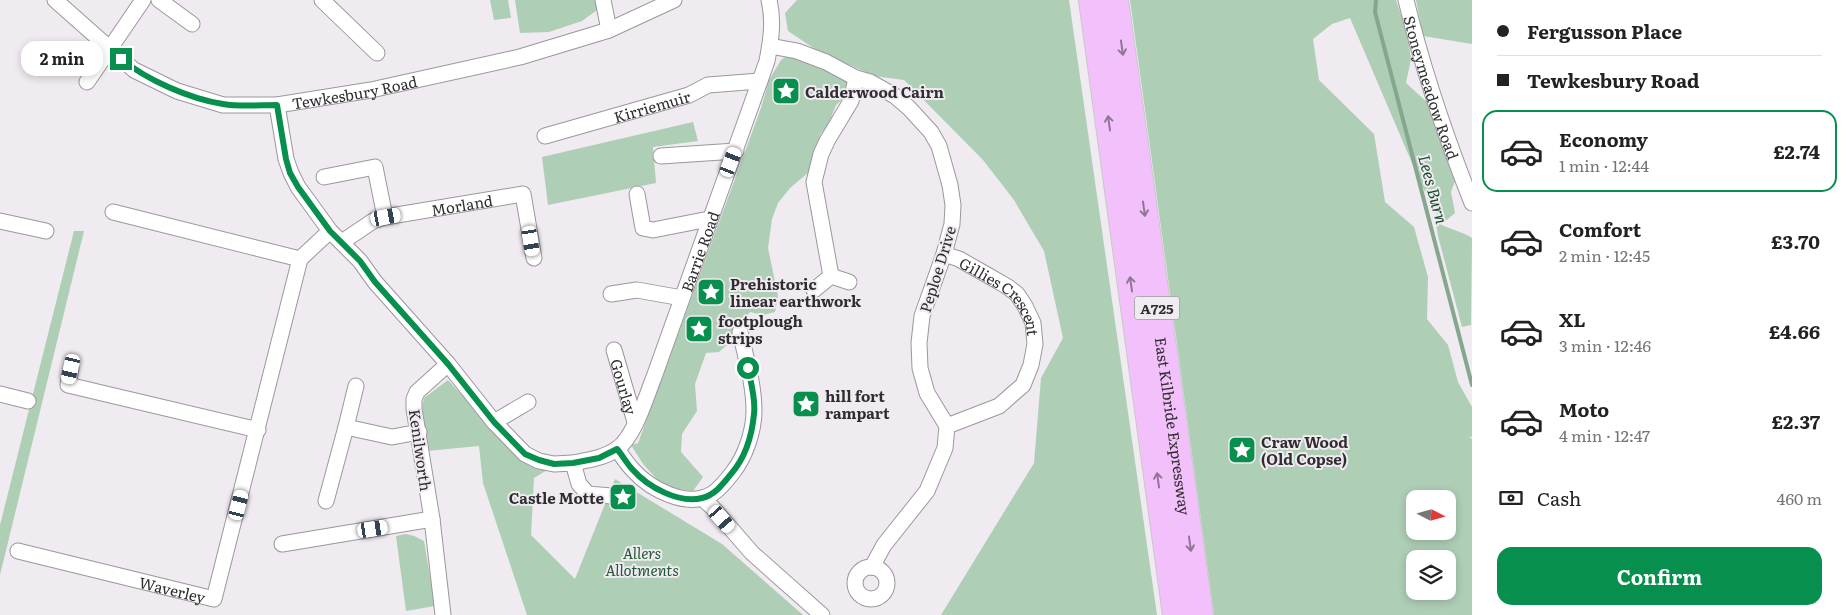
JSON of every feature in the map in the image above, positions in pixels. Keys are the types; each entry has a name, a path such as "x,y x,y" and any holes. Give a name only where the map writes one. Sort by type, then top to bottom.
{"highway":[{"name":"East Kilbride Expressway","path":"1092,0 1176,615"},
{"name":"East Kilbride Expressway","path":"1115,0 1200,615"}],"street":[{"name":"Tewkesbury Road","path":"55,0 134,70 177,91 223,105 277,105 371,90 520,57 609,30 674,0"},
{"path":"87,82 142,0"},
{"path":"159,0 192,24"},
{"path":"322,0 377,52"},
{"path":"603,0 609,30"},
{"name":"Barrie Road","path":"277,105 286,159 290,173 298,187 330,231 342,242 448,364 494,422 525,454 539,460 554,464 573,463 599,458 617,449 628,438 654,377 760,81 770,46 772,12 769,0"},
{"name":"Stoneymeadow Road","path":"1406,0 1419,53 1447,140 1472,202"},
{"name":"Peploe Drive","path":"770,46 797,51 832,65 856,78 870,82 896,96 931,132 939,146 947,172 953,205 952,224 944,254 922,316 919,343 920,368 928,394 947,426"},
{"path":"831,276 814,182 821,154 840,116 851,101 856,78"},
{"name":"Kirriemuir","path":"545,136 689,95 708,85 760,81"},
{"path":"661,156 736,151"},
{"path":"324,178 375,167 386,217"},
{"name":"Morland","path":"342,242 373,221 386,217 523,194 534,258"},
{"path":"637,194 643,228 653,230 709,220"},
{"path":"113,212 300,259 330,231"},
{"path":"0,221 46,231"},
{"name":"Gillies Crescent","path":"944,254 958,259 1017,294 1033,322 1035,344 1031,365 1023,385 999,406 947,426"},
{"name":"Waverley","path":"18,551 214,600 300,259"},
{"path":"831,276 849,282"},
{"path":"814,290 831,276"},
{"path":"611,294 637,290 682,298"},
{"path":"617,449 633,471 646,482 672,495 686,499 702,498 722,486 738,467 743,456 751,432 754,412 752,386 740,332"},
{"name":"Gourlay","path":"614,350 635,422"},
{"name":"Kenilworth","path":"443,615 432,519 414,399 417,392 448,364"},
{"path":"71,369 68,385 258,430"},
{"path":"326,501 356,386"},
{"path":"0,394 28,401"},
{"path":"494,422 528,402"},
{"path":"872,567 884,545 927,491 945,448 947,426"},
{"path":"346,427 392,437 419,432"},
{"path":"573,463 578,484 588,494 623,497"},
{"path":"702,498 752,553 822,615"},
{"path":"282,544 432,519"}],"green space":[{"path":"490,0 508,0 511,18 494,20"},
{"path":"515,0 596,0 597,10 582,21 549,32 520,33"},
{"path":"797,0 1069,0 1157,615 941,615 1034,463 1041,378 1063,338 1044,251 1014,200 983,160 904,80 874,76 815,49 788,31 785,13"},
{"path":"1130,0 1396,0 1408,36 1411,59 1406,83 1429,104 1456,178 1451,192 1455,213 1442,224 1421,184 1350,18 1332,24 1313,39 1319,80 1374,134 1385,202 1414,227 1428,277 1427,319 1448,345 1458,382 1472,407 1472,437 1469,436 1472,439 1472,615 1214,615"},
{"path":"1416,0 1472,0 1472,44 1423,36"},
{"path":"795,50 852,79 845,97 836,105 829,123 820,135 817,151 809,172 790,188 778,203 772,219 768,248 778,296 775,312 763,315 750,312 740,324 735,338 719,352 706,353 695,384 697,411 682,434 681,452 703,477 693,491 664,487 643,464 631,445 638,443 761,108 769,80 781,60"},
{"path":"693,122 698,141 653,147 656,183 548,205 542,157"},
{"path":"1436,222 1472,238 1471,325 1462,327"},
{"path":"74,231 84,231 0,575 0,525"},
{"name":"Allers Allotments","path":"448,380 498,434 547,470 534,478 531,535 575,579 615,479 722,544 803,615 527,615 483,483 479,446 427,451 421,414 424,398"},
{"path":"406,534 424,541 435,606 406,611 396,536"}],"waterway":[{"name":"Lees Burn","path":"1376,0 1375,12 1472,385"}],"place":[{"name":"Calderwood Cairn","path":"786,91"},
{"name":"Prehistoric linear earthwork","path":"711,292"},
{"name":"footplough strips","path":"699,329"},
{"name":"hill fort rampart","path":"806,404"},
{"name":"Craw Wood (Old Copse)","path":"1242,450"},
{"name":"Castle Motte","path":"623,497"}],"route":[{"path":"121,59 134,70 177,91 223,105 277,105 286,159 290,173 298,187 330,231 360,261 375,282 448,364 494,422 525,454 554,464 573,463 599,458 617,449 633,471 662,492 686,499 702,498 712,494 722,486 738,467 743,456 751,432 754,412 752,386 748,368"}]}
